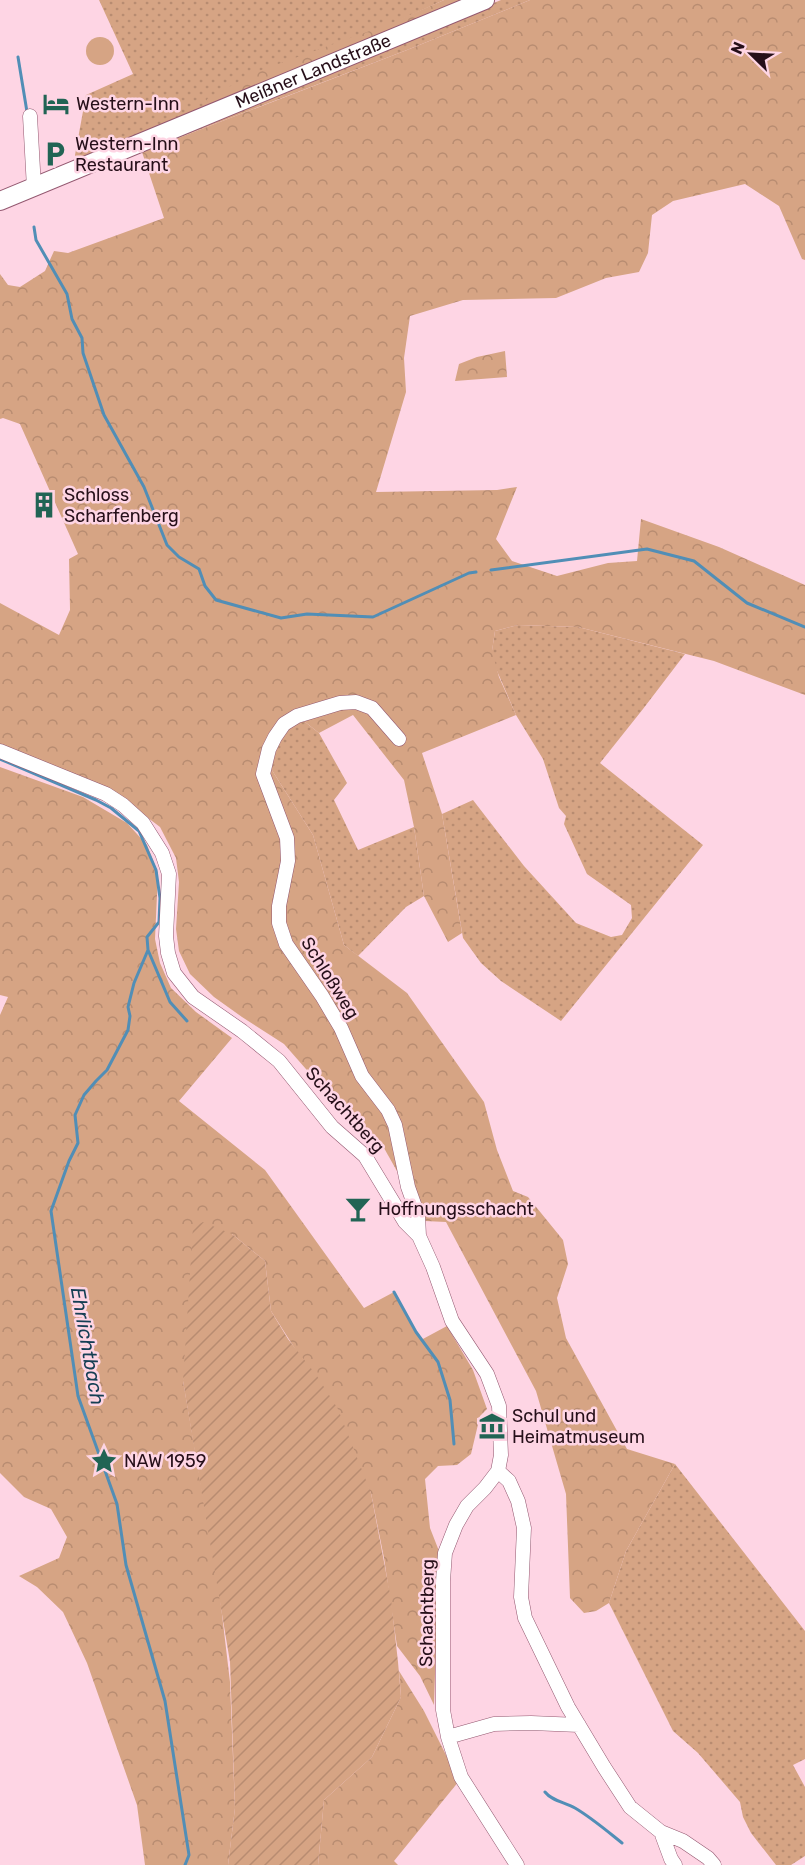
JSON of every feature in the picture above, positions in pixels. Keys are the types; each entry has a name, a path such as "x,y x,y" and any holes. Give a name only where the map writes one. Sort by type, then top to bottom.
{"main road":[{"name":"Meißner Landstraße","path":"0,201 485,0"}],"street":[{"path":"30,116 34,188"},
{"name":"Schloßweg","path":"399,739 372,708 356,702 340,702 297,716 284,724 268,749 263,774 286,838 288,861 279,906 279,923 286,944 341,1028 362,1076 388,1110 417,1215 418,1236"},
{"name":"Schachtberg","path":"0,751 106,794 123,805 143,823 162,854 169,874 166,936 174,973 193,996 279,1061 332,1127 365,1156 405,1222 418,1236 433,1267 452,1321 487,1374 499,1406 501,1455 498,1471 467,1506 456,1525 446,1553 443,1581 444,1710 448,1737 461,1777 517,1865"},
{"path":"498,1471 509,1481 518,1501 524,1528 521,1598 525,1618 579,1725 630,1807 661,1832 683,1841 708,1858 714,1865"},
{"path":"448,1737 494,1724 579,1725"},
{"path":"661,1832 675,1865"}],"green space":[{"path":"99,0 444,0 211,106 77,162 75,155 86,95 133,74"},
{"path":"444,0 471,0 211,106 208,103 207,99 256,72 389,24"},
{"path":"501,0 530,0 126,158 295,85"},
{"path":"530,0 805,0 805,260 802,259 779,206 745,184 673,201 652,215 648,253 639,272 606,278 556,298 463,300 410,316 404,358 406,392 376,492 497,490 517,487 496,539 512,561 557,576 608,563 637,561 641,519 719,547 805,585 805,695 714,661 578,627 518,625 495,631 492,651 499,677 516,715 422,753 442,814 462,933 448,942 424,896 414,827 404,780 353,715 319,733 300,718 286,729 268,764 313,835 344,945 407,993 484,1102 497,1150 513,1191 528,1197 563,1240 568,1264 557,1298 566,1338 627,1449 675,1464 626,1551 609,1603 596,1611 584,1613 570,1598 566,1494 536,1391 446,1222 425,1221 384,1148 334,1101 284,1044 214,997 190,974 179,951 176,929 179,882 176,858 160,827 127,802 0,745 0,603 59,635 70,610 69,559 78,554 20,424 0,419 0,274 8,285 20,287 45,271 54,251 68,253 164,218 142,152"},
{"path":"100,37 110,41 114,51 110,61 100,65 90,61 86,51 90,41"},
{"path":"505,351 507,377 455,381 459,364 477,357"},
{"path":"518,625 578,627 685,654 600,763 703,845 561,1021 501,981 481,963 463,938 442,814 473,800 524,866 576,923 611,937 622,935 632,918 631,905 587,874 564,824 566,816 559,808 543,759 516,715 491,657 495,631"},
{"path":"300,718 319,733 347,783 334,800 358,850 414,827 424,896 406,907 358,956 344,945 313,835 268,764 286,729"},
{"path":"0,767 83,797 127,823 147,845 158,873 155,939 160,963 171,988 196,1012 232,1038 179,1101 265,1170 364,1308 394,1292 421,1340 447,1326 473,1370 487,1409 480,1416 471,1454 457,1465 438,1466 425,1479 430,1528 439,1551 434,1705 420,1676 397,1646 384,1558 371,1493 299,1355 271,1311 265,1261 232,1234 183,1381 219,1589 230,1682 235,1808 228,1865 145,1865 137,1805 87,1663 63,1612 37,1587 19,1576 59,1558 67,1537 51,1509 24,1497 0,1473 0,1015 8,997 0,995"},
{"path":"203,1222 232,1234 265,1261 271,1311 338,1409 371,1493 391,1599 401,1697 372,1757 324,1800 318,1865 228,1865 235,1808 230,1662 183,1381 193,1227"},
{"path":"675,1464 805,1631 805,1759 793,1765 805,1787 805,1856 791,1865 776,1865 751,1833 743,1817 740,1802 698,1753 673,1731 609,1603 626,1551"},
{"path":"399,1671 424,1711 459,1781 394,1861 398,1865 318,1865 324,1800 372,1757 401,1697"}],"waterway":[{"path":"18,57 27,112"},
{"path":"34,227 36,240 67,294 72,319 82,338 83,353 104,415 144,487 167,545 179,557 199,569 205,586 216,600 281,618 307,614 373,617 469,573 476,572"},
{"path":"491,570 647,549 694,561 747,603 805,627"},
{"path":"0,759 96,800 111,808 139,831 156,870 160,898 159,922 147,937 148,950 170,1002 187,1021"},
{"name":"Ehrlichtbach","path":"148,950 134,983 128,1007 130,1016 128,1030 107,1070 84,1095 75,1115 78,1143 51,1211 78,1396 117,1504 126,1565 165,1701 189,1855 185,1865"},
{"path":"394,1292 416,1332 438,1362 450,1400 454,1444"},
{"path":"545,1792 581,1812 622,1843"}],"place":[{"name":"Western-Inn","path":"56,104"},
{"name":"Western-Inn Restaurant","path":"55,154"},
{"name":"Schloss Scharfenberg","path":"44,505"},
{"name":"Hoffnungsschacht","path":"358,1209"},
{"name":"Schul und Heimatmuseum","path":"492,1426"},
{"name":"NAW 1959","path":"104,1461"}]}
